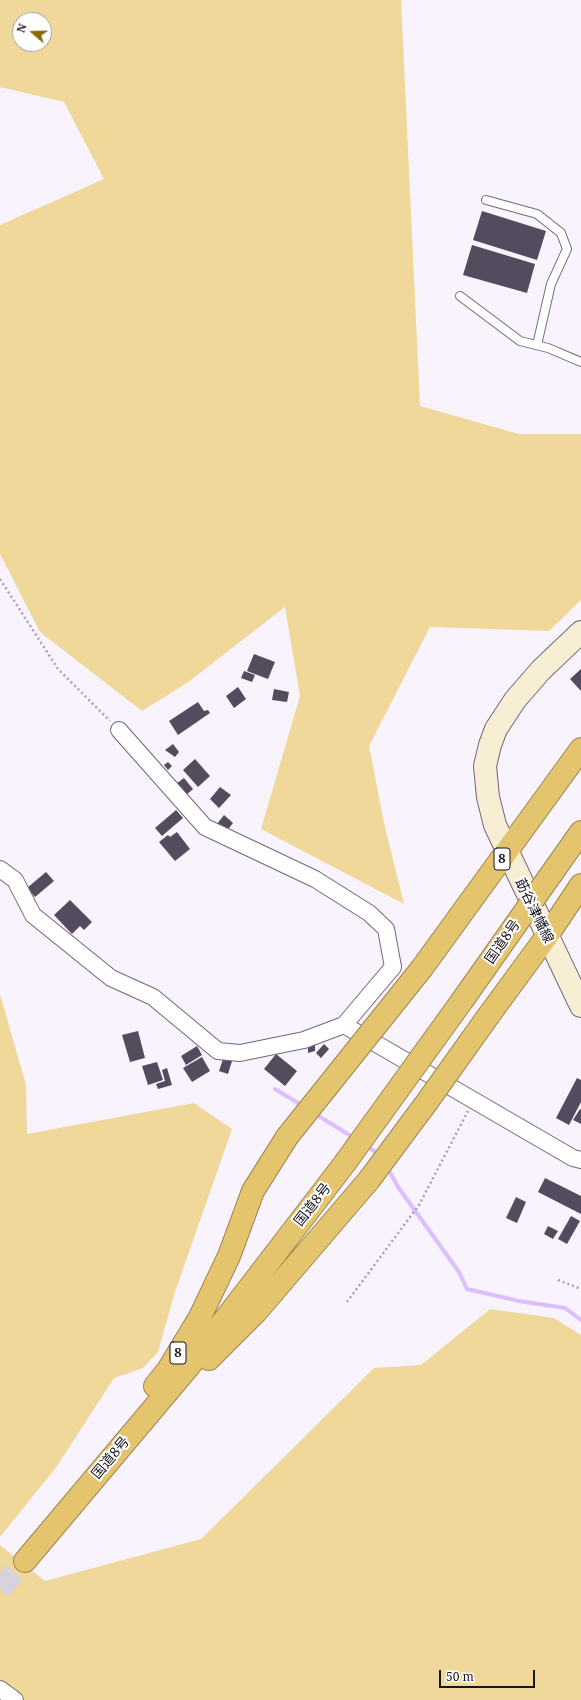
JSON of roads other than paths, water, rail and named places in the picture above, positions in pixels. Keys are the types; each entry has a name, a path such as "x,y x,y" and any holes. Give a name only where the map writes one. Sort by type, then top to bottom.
{"highway":[{"name":"8","path":"506,853 581,749"},
{"name":"国道8号","path":"506,853 422,968 287,1137 253,1191 229,1256 200,1317 176,1357 168,1370 80,1482 30,1555 190,1365 345,1163 581,832"},
{"name":"8","path":"170,1389 199,1370 256,1312 369,1180 547,936 581,885"}],"main road":[{"name":"莇谷津幡線","path":"581,632 541,670 515,700 496,729 485,766 488,797 494,825 506,853 581,1006"}],"street":[{"path":"0,869 15,880 33,914 110,978 154,997 218,1051 240,1053 304,1040 344,1025 392,967 386,929 369,913 315,879 205,827 119,730"},
{"path":"344,1025 574,1158 581,1160"},
{"path":"0,1689 15,1700"}],"lane":[{"path":"486,200 537,214 561,233 565,244 566,249 551,284 537,345"},
{"path":"460,296 520,341 548,348 581,362"}],"waterway":[{"path":"275,1089 303,1106"},
{"path":"314,1113 354,1138"},
{"path":"365,1145 379,1154"},
{"path":"387,1167 398,1187 459,1272 467,1289 519,1301 565,1308 581,1320"}],"tunnel":[{"path":"0,1589 25,1561"}]}
